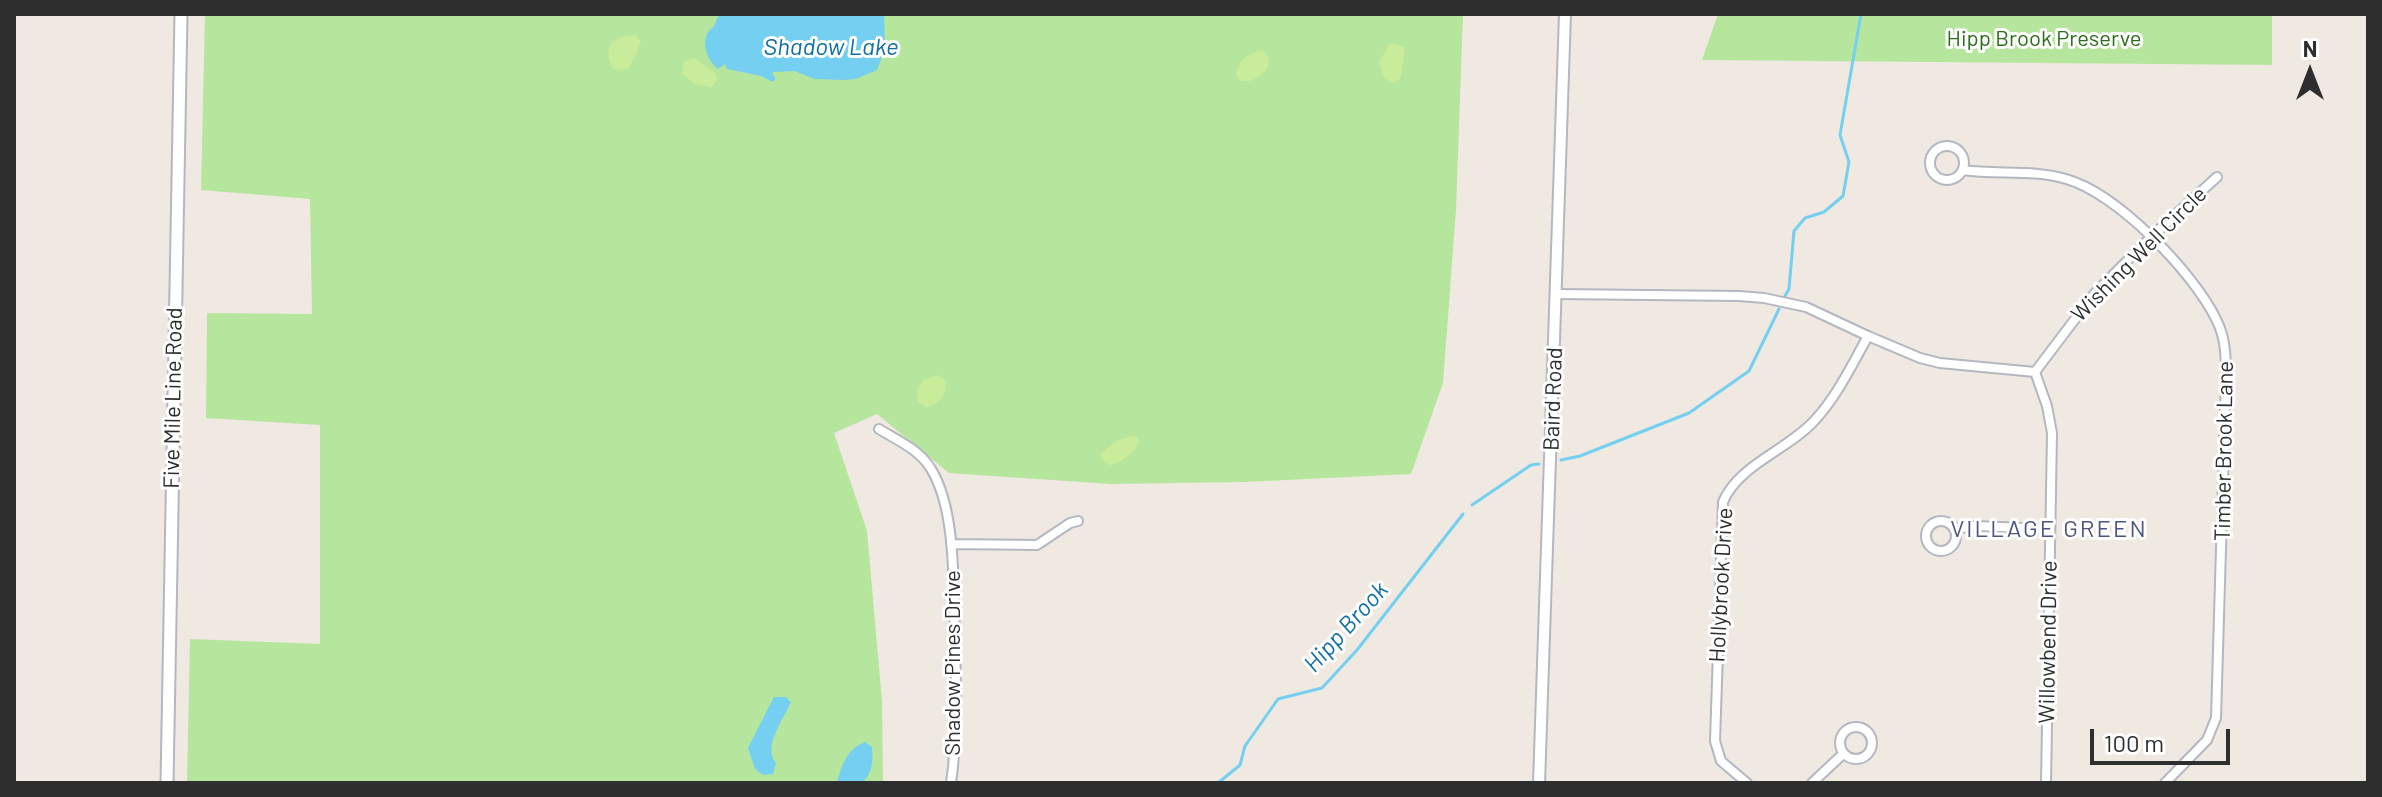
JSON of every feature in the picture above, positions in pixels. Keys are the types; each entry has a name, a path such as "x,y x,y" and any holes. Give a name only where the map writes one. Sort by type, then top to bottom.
{"main road":[{"name":"Five Mile Line Road","path":"167,783 181,14"}],"street":[{"name":"Baird Road","path":"1539,783 1565,14"},
{"name":"Timber Brook Lane","path":"1943,146 1953,147 1962,154 1963,170 1955,178 1944,179 1934,174 1931,158 1943,146"},
{"name":"Timber Brook Lane","path":"1963,170 2066,179 2099,195 2151,237 2200,292 2217,321 2226,349 2226,379 2216,718 2207,740 2165,783"},
{"name":"Wishing Well Circle","path":"2035,372 2094,294 2217,177"},
{"path":"1557,294 1764,298 1806,307 1920,358 1940,363 2035,372"},
{"name":"Hollybrook Drive","path":"1747,783 1721,761 1715,741 1723,502 1741,477 1783,448 1815,420 1835,393 1868,336"},
{"name":"Willowbend Drive","path":"2035,372 2047,406 2052,433 2046,783"},
{"name":"Shadow Pines Drive","path":"879,429 917,453 929,466 941,492 955,581 957,713 951,783"},
{"name":"Shadow Pines Drive","path":"951,544 1037,545 1078,521"},
{"path":"1954,529 1968,526 2049,529"},
{"path":"1861,728 1869,734 1871,750 1863,758 1852,759 1843,754 1840,739 1846,730 1861,728"},
{"path":"1812,783 1843,754"}],"green space":[{"path":"205,14 1463,14 1456,210 1443,383 1411,474 1244,482 1110,484 949,473 877,414 834,433 867,531 882,701 883,783 187,783 190,639 320,644 320,425 206,418 207,313 312,314 310,199 201,190"},
{"name":"Hipp Brook Preserve","path":"1718,14 2272,14 2272,65 1702,60"},
{"path":"636,35 641,41 627,70 613,69 609,53 611,43"},
{"path":"1390,43 1405,47 1401,76 1393,83 1384,78 1379,62"},
{"path":"1262,50 1269,61 1268,67 1253,80 1240,81 1236,76 1241,62"},
{"path":"694,58 716,74 717,79 712,87 695,84 682,74 684,62"},
{"path":"938,375 946,380 944,394 927,407 918,402 917,390 924,379"},
{"path":"1130,436 1139,440 1132,453 1113,464 1103,461 1100,454 1116,441"}],"water":[{"name":"Shadow Lake","path":"720,14 884,14 885,49 877,70 856,79 815,79 794,71 773,72 773,82 761,76 727,69 725,64 718,69 714,66 706,52 705,41"},
{"path":"774,697 786,697 791,702 779,724 771,749 776,763 773,774 763,775 755,769 748,748"},
{"path":"865,742 872,747 870,771 866,779 862,783 837,783 846,758"}],"waterway":[{"name":"Hipp Brook","path":"1785,296 1789,289 1794,231 1805,218 1824,212 1843,196 1849,162 1840,135 1861,14"},
{"name":"Hipp Brook","path":"1561,460 1580,456 1689,413 1749,371 1779,309"},
{"name":"Hipp Brook","path":"1472,505 1531,465 1539,464"},
{"name":"Hipp Brook","path":"1218,783 1240,765 1245,746 1278,699 1322,688 1357,650 1463,514"}],"district":[{"name":"VILLAGE GREEN","path":"2049,529"}]}
